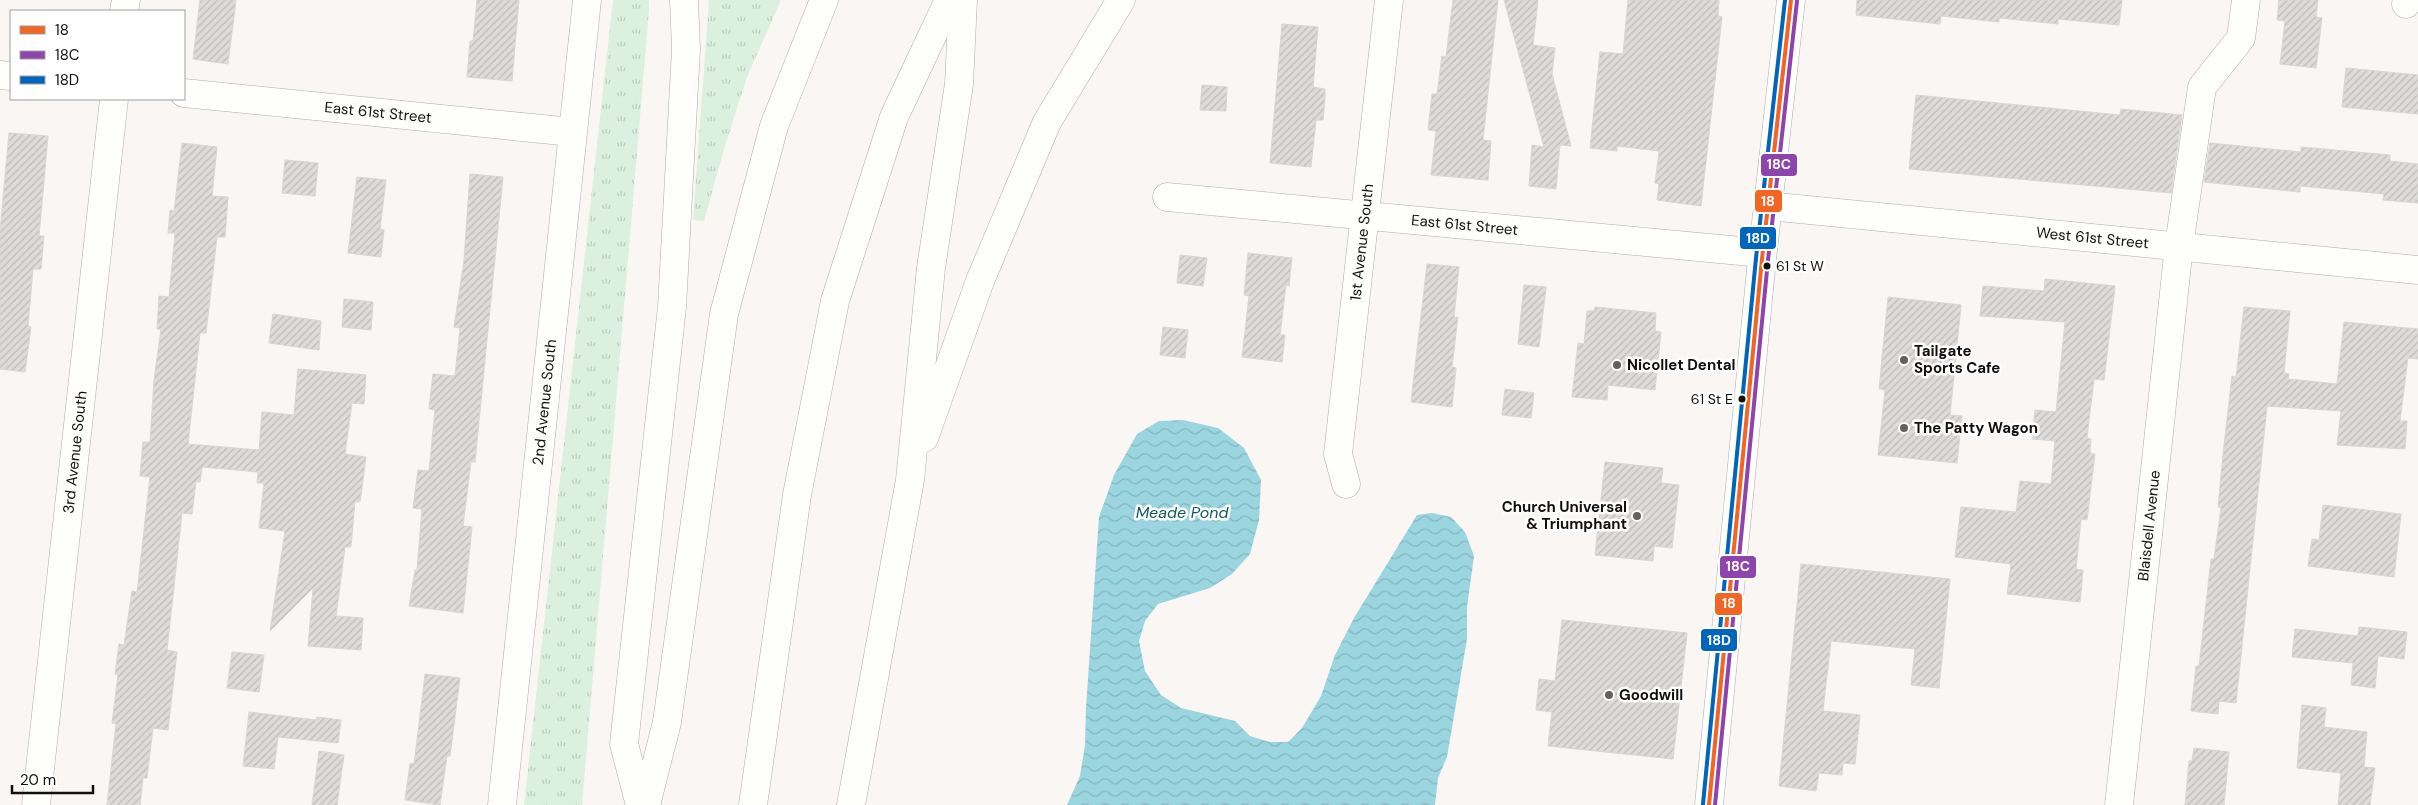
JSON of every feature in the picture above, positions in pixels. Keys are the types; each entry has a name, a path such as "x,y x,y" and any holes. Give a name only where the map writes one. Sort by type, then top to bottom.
{"main road":[{"name":"2nd Avenue South","path":"502,805 587,0"},
{"path":"640,805 624,744 672,307 686,49 684,0"},
{"path":"646,805 667,722 724,314 774,126 824,0"},
{"path":"753,805 797,495 835,301 894,117 949,0"},
{"path":"851,805 910,480 931,268 959,84 963,0"},
{"path":"910,480 980,280 1047,122 1121,0"},
{"name":"1st Avenue South","path":"1346,484 1338,454 1389,0"},
{"path":"1709,805 1762,252 1791,0"},
{"name":"Blaisdell Avenue","path":"2119,805 2179,246 2202,87 2241,38 2246,0"},
{"name":"East 61st Street","path":"185,92 572,132"},
{"name":"3rd Avenue South","path":"36,805 114,100"},
{"name":"East 61st Street","path":"1167,197 1762,252"},
{"name":"West 61st Street","path":"1768,206 2418,270"}],"green space":[{"path":"613,0 649,0 649,10 582,805 524,805"},
{"path":"709,0 781,0 747,77 704,221 693,220"}],"water":[{"name":"Meade Pond","path":"1183,420 1218,428 1244,448 1261,480 1259,520 1250,554 1232,574 1210,588 1158,604 1145,621 1139,641 1145,671 1161,695 1181,708 1235,721 1250,736 1270,742 1288,742 1302,728 1321,696 1335,655 1354,618 1417,515 1432,513 1451,517 1465,532 1474,556 1467,607 1467,639 1447,757 1438,778 1435,805 1067,805 1080,776 1085,745 1099,517 1114,475 1137,434 1159,421"}],"building":[{"path":"200,0 236,0 228,64 193,59"},
{"path":"477,0 519,0 512,81 467,77 470,41 473,41"},
{"path":"1453,0 1498,0 1483,140 1491,141 1488,180 1431,175 1436,131 1428,130 1432,94 1437,94 1442,56 1446,57"},
{"path":"1504,0 1538,0 1533,45 1555,48 1552,74 1571,146 1560,145 1556,189 1529,186 1532,145 1544,147"},
{"path":"1628,0 1719,0 1718,16 1722,17 1701,206 1657,200 1659,184 1655,183 1659,151 1617,146 1617,151 1590,148 1600,52 1623,54"},
{"path":"1857,0 2122,0 2119,25 2058,19 2058,24 1999,18 1999,22 1941,16 1940,24 1856,15"},
{"path":"2279,0 2318,0 2316,17 2322,18 2316,68 2280,64 2285,21 2277,20"},
{"path":"1282,24 1318,27 1313,87 1325,89 1325,98 1323,120 1316,120 1311,167 1270,163"},
{"path":"2346,68 2418,75 2418,114 2342,107"},
{"path":"1202,85 1227,87 1226,111 1200,110"},
{"path":"1916,95 2120,115 2121,109 2182,115 2171,193 1909,169"},
{"path":"9,133 48,136 39,236 44,236 41,269 33,269 28,326 31,327 25,372 0,369 0,231"},
{"path":"182,143 217,147 212,196 228,197 225,237 217,237 206,333 200,333 188,444 259,450 262,412 294,415 298,369 366,375 364,404 352,403 345,454 366,457 360,502 355,501 351,547 345,547 336,616 363,618 361,650 308,646 313,588 270,631 285,531 259,528 264,483 257,483 258,472 202,467 200,482 196,481 192,514 182,513 167,650 177,652 168,730 153,728 147,778 143,778 140,805 107,805 116,724 112,723 118,675 115,674 119,644 124,645 132,591 137,592 150,477 140,476 143,442 150,442 154,380 161,329 157,329 159,296 169,297 175,233 168,233 170,210 174,211"},
{"path":"2210,143 2301,152 2301,147 2390,155 2390,161 2418,164 2418,203 2383,200 2384,194 2300,186 2300,192 2204,182"},
{"path":"285,160 318,163 315,196 282,193"},
{"path":"470,174 503,177 475,462 471,462 463,526 472,527 463,613 409,606 415,570 417,570 422,509 413,508 418,470 429,471 435,410 429,409 433,374 455,376 460,328 454,327 464,260"},
{"path":"357,177 386,180 380,229 384,230 381,257 348,253"},
{"path":"1248,253 1292,258 1289,286 1286,285 1280,335 1285,335 1282,362 1242,357 1249,296 1244,295"},
{"path":"1180,255 1207,258 1203,286 1177,283"},
{"path":"1427,264 1459,267 1454,317 1458,317 1452,367 1456,368 1452,407 1411,402"},
{"path":"2045,279 2115,286 2104,380 2094,379 2087,438 2091,439 2090,453 2095,454 2087,520 2081,519 2076,569 2083,570 2080,602 2007,594 2011,564 1955,557 1961,507 2016,512 2020,481 2051,484 2055,441 2032,439 2035,410 2056,412 2065,322 1980,316 1983,286 2044,291"},
{"path":"1524,285 1546,287 1539,347 1518,344"},
{"path":"1888,297 1961,305 1950,415 1962,416 1957,463 1878,455 1885,390 1879,389"},
{"path":"344,299 373,302 371,330 342,327"},
{"name":"Nicollet Dental","path":"1595,307 1656,313 1655,331 1661,332 1655,390 1608,385 1607,400 1572,397 1578,343 1584,344 1587,311 1594,311"},
{"path":"2244,307 2290,311 2284,373 2289,374 2288,379 2337,384 2344,322 2418,329 2418,359 2408,358 2400,421 2407,421 2405,449 2337,445 2341,411 2267,406 2236,703 2219,701 2218,714 2191,711 2196,666 2199,666 2211,559 2214,559 2221,508 2218,507 2224,445 2232,376 2236,377"},
{"path":"273,314 321,321 319,350 269,343"},
{"path":"1163,327 1188,330 1185,358 1160,355"},
{"path":"1505,389 1534,393 1531,418 1502,415"},
{"name":"Church Universal & Triumphant","path":"1605,462 1663,468 1661,483 1679,485 1672,548 1654,546 1653,561 1595,555"},
{"path":"2323,505 2401,514 2394,577 2308,566 2312,539 2319,540"},
{"path":"1801,564 1950,579 1939,688 1911,685 1915,649 1831,641 1823,711 1860,715 1855,764 1843,763 1842,775 1819,773 1816,791 1779,786"},
{"name":"Goodwill","path":"1562,620 1687,633 1673,759 1548,746 1552,712 1536,710 1539,679 1555,681"},
{"path":"2359,627 2407,632 2404,659 2378,656 2375,688 2351,685 2353,663 2292,657 2295,629 2358,636"},
{"path":"232,652 264,655 259,692 227,688"},
{"path":"425,674 460,678 450,756 447,756 440,805 405,800 410,763 414,764"},
{"path":"2302,705 2326,708 2324,727 2367,732 2364,767 2375,768 2370,805 2338,805 2341,773 2297,768"},
{"path":"249,712 316,720 317,717 341,720 338,743 278,737 274,769 243,766"},
{"path":"2194,748 2229,752 2224,805 2185,805 2189,761 2192,761"},
{"path":"319,751 344,755 337,805 312,805"}],"transit line":[{"name":"18D","path":"1703,804 1756,258 1785,0"},
{"name":"18","path":"1709,805 1762,259 1791,0"},
{"name":"18C","path":"1715,805 1768,260 1797,1"}],"place":[{"name":"61 St W","path":"1767,266"},
{"name":"Tailgate Sports Cafe","path":"1904,360"},
{"name":"Nicollet Dental","path":"1617,365"},
{"name":"61 St E","path":"1742,399"},
{"name":"The Patty Wagon","path":"1904,428"},
{"name":"Church Universal & Triumphant","path":"1637,516"},
{"name":"Goodwill","path":"1609,695"}]}
